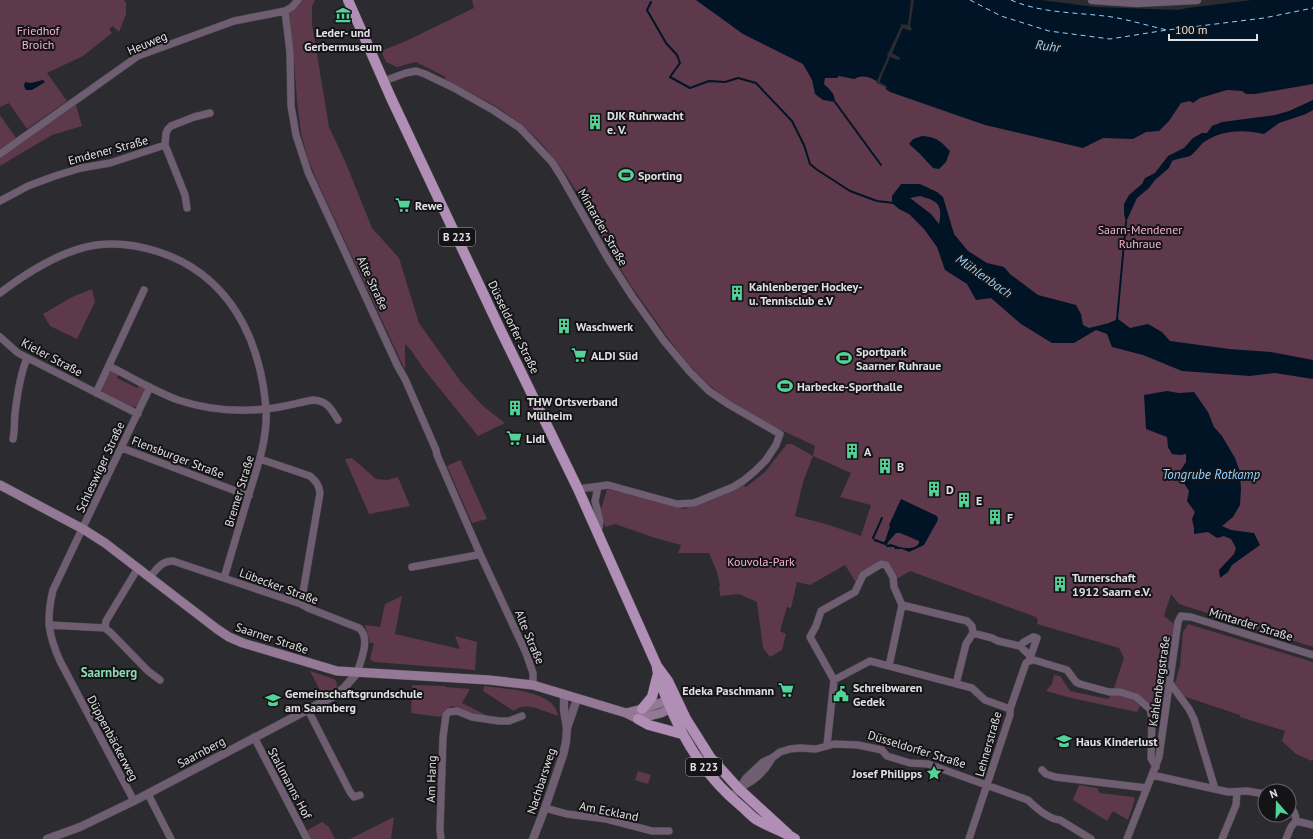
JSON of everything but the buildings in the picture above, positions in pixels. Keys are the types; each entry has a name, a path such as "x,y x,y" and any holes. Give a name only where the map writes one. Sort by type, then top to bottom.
{"main road":[{"name":"Düsseldorfer Straße","path":"348,0 500,329 578,489 657,671 673,703"},
{"name":"Saarner Straße","path":"1,488 83,529 105,543 217,629 229,637 243,643 315,665 357,673 496,680 533,685"},
{"path":"642,709 652,697 657,671"},
{"path":"533,685 626,713 649,725 682,734"},
{"path":"626,713 673,703"},
{"path":"638,719 657,714 673,703"},
{"name":"B 223","path":"673,703 682,734 706,770 730,797 757,820 791,837"},
{"name":"B 223","path":"673,703 686,719 710,757 739,789 791,837"}],"street":[{"name":"Heuweg","path":"0,154 138,56 234,21 285,11 292,7 298,0"},
{"path":"1092,0 1137,3 1197,0"},
{"name":"Alte Straße","path":"285,11 290,52 291,106 296,135 308,172 398,367 406,379 436,450 437,456 480,554 526,652 530,664 533,685"},
{"name":"Mintarder Straße","path":"384,80 416,71 425,74 493,110 520,128 538,146 558,171 607,257 632,296 664,341 690,372 709,391 728,404 780,434 776,445 766,460 744,481 694,503 677,504 608,485 598,487"},
{"name":"Emdener Straße","path":"0,201 28,186 54,176 81,168 110,163 165,144 166,133 171,126 194,117 210,113"},
{"path":"165,144 185,195 187,208"},
{"name":"Bremer Straße","path":"0,293 27,274 77,250 96,245 122,244 141,246 177,259 190,266 208,279 232,304 242,320 257,357 262,378 266,409 265,432 260,459 224,578"},
{"path":"96,393 144,290"},
{"name":"Kieler Straße","path":"0,337 18,353 138,414"},
{"path":"13,439 16,408 24,366 27,358"},
{"path":"109,366 176,399 200,406 214,409 266,409 313,400 321,400 328,405 338,420"},
{"path":"138,414 150,387"},
{"name":"Schleswiger Straße","path":"83,529 138,414"},
{"name":"Flensburger Straße","path":"122,448 249,496"},
{"path":"260,459 310,476 316,480 319,486 320,493 300,604"},
{"path":"578,489 598,487 595,501 600,521 598,534"},
{"name":"Düppenbäckerweg","path":"83,529 53,590 48,608 52,642 60,661 134,801"},
{"path":"412,567 480,554"},
{"name":"Lübecker Straße","path":"150,577 162,563 173,561 300,604 359,628 363,631 365,639 362,658 357,673"},
{"path":"827,745 834,680 810,637 816,626 821,611 855,592 863,575 881,564 886,565 893,577 894,587 902,605 889,666"},
{"path":"105,628 106,621 138,568"},
{"path":"902,605 967,621 972,626 973,633 966,644 956,684"},
{"name":"Mintarder Straße","path":"1181,616 1191,617 1313,655"},
{"name":"Kahlenbergstraße","path":"1127,839 1159,757 1178,622 1181,616"},
{"path":"49,625 105,628 148,671 160,680"},
{"path":"973,633 1020,646 1030,658 1067,670 1080,684 1109,692 1120,692 1136,697 1150,710 1152,718 1151,758 1156,767"},
{"name":"Lehnerstraße","path":"970,839 1010,716 1010,710 1026,663 1030,658 1037,638 1033,637 1020,646"},
{"path":"834,680 870,661 972,688 985,700 1010,710"},
{"name":"Saarnberg","path":"47,839 80,827 134,801 308,710 332,697 344,688 357,673"},
{"path":"1170,683 1189,709 1194,719 1215,789"},
{"name":"Nachbarsweg","path":"533,839 545,808 566,742 567,728 564,710 564,695"},
{"name":"Nachbarsweg","path":"567,728 577,699"},
{"path":"308,710 350,792 354,796 360,795"},
{"name":"Am Hang","path":"441,839 440,829 444,719 449,712 453,711 457,711 472,717 499,721 509,721 522,716"},
{"name":"Stallmanns Hof","path":"254,737 307,839"},
{"name":"Düsseldorfer Straße","path":"730,797 739,789 750,783 768,766 772,758 780,752 800,748 816,749 827,745 858,745 882,750 887,756 910,763 928,764 988,785 996,790 1028,800 1035,807 1055,820 1060,820 1090,839"},
{"path":"1042,770 1046,774 1055,777 1146,788"},
{"path":"1152,776 1228,792 1247,791 1257,793"},
{"path":"1222,839 1236,805 1237,792"},
{"path":"148,794 172,839"},
{"name":"Am Eckland","path":"545,808 567,814 613,821 652,831 668,831"},
{"path":"1297,821 1313,826"},
{"path":"1286,839 1294,823"}],"green space":[{"name":"Friedhof Broich","path":"0,0 124,0 126,3 126,14 119,32 113,26 109,29 112,33 83,56 47,73 67,101 27,129 9,103 0,107"},
{"path":"300,0 315,0 312,6 312,24 329,127 345,161 372,228 399,258 419,323 461,382 483,406 505,423 478,436 405,344 405,370 308,159 301,133 293,46 286,12"},
{"path":"472,0 906,0 1313,45 1313,647 1179,604 1171,594 1164,616 1174,624 1162,716 1147,701 1135,694 1122,689 1114,688 1124,658 1119,648 1037,624 1038,620 1036,617 910,571 895,580 881,562 857,582 845,565 810,585 797,582 791,608 787,607 780,631 786,634 782,650 770,657 763,648 757,602 739,594 720,596 720,586 717,572 709,553 678,553 681,545 655,538 615,524 605,527 601,509 607,489 684,509 743,485 746,487 765,472 787,444 792,444 813,456 815,446 758,418 731,402 718,393 690,366 631,285 564,172 539,141 518,121 469,92 443,79 446,77 416,62 397,67 386,62 381,51 406,41 474,8","holes":["813,456 851,473 840,497 871,505 861,536 826,524 795,516 803,482"]},
{"path":"76,105 82,126 52,135 0,166 0,158"},
{"path":"0,115 16,138 0,149"},
{"path":"92,289 95,302 77,339 50,326 43,314 72,297"},
{"path":"114,370 119,374 117,378 137,388 140,384 145,387 146,391 138,406 132,407 103,393 102,388 110,372"},
{"path":"352,458 376,479 387,480 398,477 410,506 369,514 345,459"},
{"path":"460,460 487,519 472,523 447,466"},
{"path":"402,596 395,634 460,649 455,636 477,642 475,670 374,662 370,659 374,643 370,643 365,625 380,627 385,604"},
{"path":"1188,624 1313,662 1312,761 1296,754 1282,741 1285,731 1240,717 1240,715 1183,696 1175,683 1180,666 1183,632"},
{"path":"310,671 334,679 337,685 336,688 332,692 323,696"},
{"path":"1054,675 1060,676 1070,691 1108,699 1111,695 1119,695 1134,700 1140,706 1137,712 1046,691 1052,684"},
{"path":"412,685 445,686 470,689 462,703 486,715 482,716 473,714 453,706 446,710 441,717 411,713"},
{"path":"484,686 527,692 539,696 555,707 558,716 529,707 519,708 514,711 483,691"},
{"path":"638,771 651,775 648,784 635,780"},
{"path":"1079,785 1097,788 1100,793 1133,797 1135,799 1128,820 1113,811 1107,821 1073,800"},
{"path":"394,817 391,839 350,839"},
{"path":"322,822 329,827 335,839 310,839 306,831"}],"water":[{"name":"Ruhr","path":"696,0 1041,0 1095,7 1179,10 1252,0 1313,0 1313,84 1255,94 1246,94 1242,91 1227,90 1200,98 1193,103 1190,101 1181,103 1169,121 1159,131 1146,132 1133,139 1103,138 1083,148 985,125 890,92 886,89 886,86 862,76 854,79 839,76 837,78 825,78 824,84 833,94 835,102 823,100 815,94 812,80 803,64 743,34"},
{"path":"43,80 45,82 32,90 26,90 24,86 25,82 31,83"},
{"path":"1313,100 1313,110 1306,114 1279,123 1264,134 1241,131 1218,135 1204,142 1190,156 1172,161 1169,168 1137,198 1126,222 1124,204 1129,195 1142,184 1145,178 1155,173 1168,156 1184,148 1193,138 1202,133 1207,133 1212,126 1222,122 1275,115 1289,111"},
{"path":"922,136 931,137 938,140 950,151 946,162 939,169 933,168 909,144 913,139"},
{"path":"901,184 920,184 937,192 943,197 954,234 968,251 987,263 1004,267 1010,274 1038,295 1076,305 1081,314 1083,325 1089,328 1118,319 1130,328 1148,324 1162,332 1170,341 1229,349 1271,352 1313,360 1313,379 1275,373 1250,376 1182,371 1143,355 1112,347 1107,334 1096,330 1074,343 1052,343 1021,324 991,298 976,300 967,284 945,270 937,247 924,229 909,214 899,209 892,203 892,196","holes":["920,196 938,204 940,212 939,224 931,214 910,198"]},
{"name":"Tongrube Rotkamp","path":"1167,391 1179,393 1194,392 1208,412 1214,427 1222,436 1235,458 1240,472 1240,505 1233,517 1222,526 1231,530 1254,533 1260,545 1232,565 1228,572 1220,578 1219,570 1234,554 1236,548 1231,539 1224,536 1217,538 1208,532 1194,534 1192,519 1195,512 1187,501 1189,491 1178,474 1186,462 1186,454 1172,454 1168,447 1167,437 1146,429 1144,395"},
{"path":"901,499 937,516 938,520 924,545 909,552 902,549 895,549 894,547 887,547 874,541 873,538 883,542 885,541 890,526 889,525","holes":["896,533 900,533 919,541 919,543 917,546 910,548 891,544 887,545"]}],"pier":[{"path":"911,0 914,0 910,26 912,29 910,31 903,28 892,53 900,59 898,60 890,57 879,83 887,86 885,89 885,87 876,83 888,56 887,53 889,52 901,26 900,24 908,25"}],"waterway":[{"name":"Mühlenbach","path":"651,2 647,10 666,43 677,55 680,63 670,77 690,88 709,81 725,82 738,78 756,83 792,121 804,145 810,164 850,191 877,201 894,203"},
{"path":"835,102 881,165"},
{"path":"1117,320 1126,222"},
{"path":"873,538 882,518"}],"ferry route":[{"path":"970,0 1001,16 1049,31 1110,39 1167,30 1264,18 1313,8"},
{"path":"1011,0 1036,8 1112,17 1167,30"}],"place":[{"name":"Leder- und Gerbermuseum","path":"343,15"},
{"name":"DJK Ruhrwacht e. V.","path":"595,122"},
{"name":"Sporting","path":"626,175"},
{"name":"Rewe","path":"403,205"},
{"name":"Kahlenberger Hockey- u. Tennisclub e.V","path":"737,293"},
{"name":"Waschwerk","path":"564,326"},
{"name":"ALDI Süd","path":"579,355"},
{"name":"Sportpark Saarner Ruhraue","path":"844,358"},
{"name":"Harbecke-Sporthalle","path":"785,386"},
{"name":"THW Ortsverband Mülheim","path":"515,408"},
{"name":"Lidl","path":"514,438"},
{"name":"A","path":"852,451"},
{"name":"B","path":"885,466"},
{"name":"D","path":"934,489"},
{"name":"E","path":"964,500"},
{"name":"F","path":"995,517"},
{"name":"Turnerschaft 1912 Saarn e.V.","path":"1060,584"},
{"name":"Edeka Paschmann","path":"786,690"},
{"name":"Schreibwaren Gedek","path":"841,694"},
{"name":"Gemeinschaftsgrundschule am Saarnberg","path":"273,700"},
{"name":"Haus Kinderlust","path":"1064,741"},
{"name":"Josef Philipps","path":"934,773"}],"district":[{"name":"Saarnberg","path":"109,672"}],"park label":[{"name":"Saarn-Mendener Ruhraue","path":"1140,236"},
{"name":"Kouvola-Park","path":"761,561"}]}
